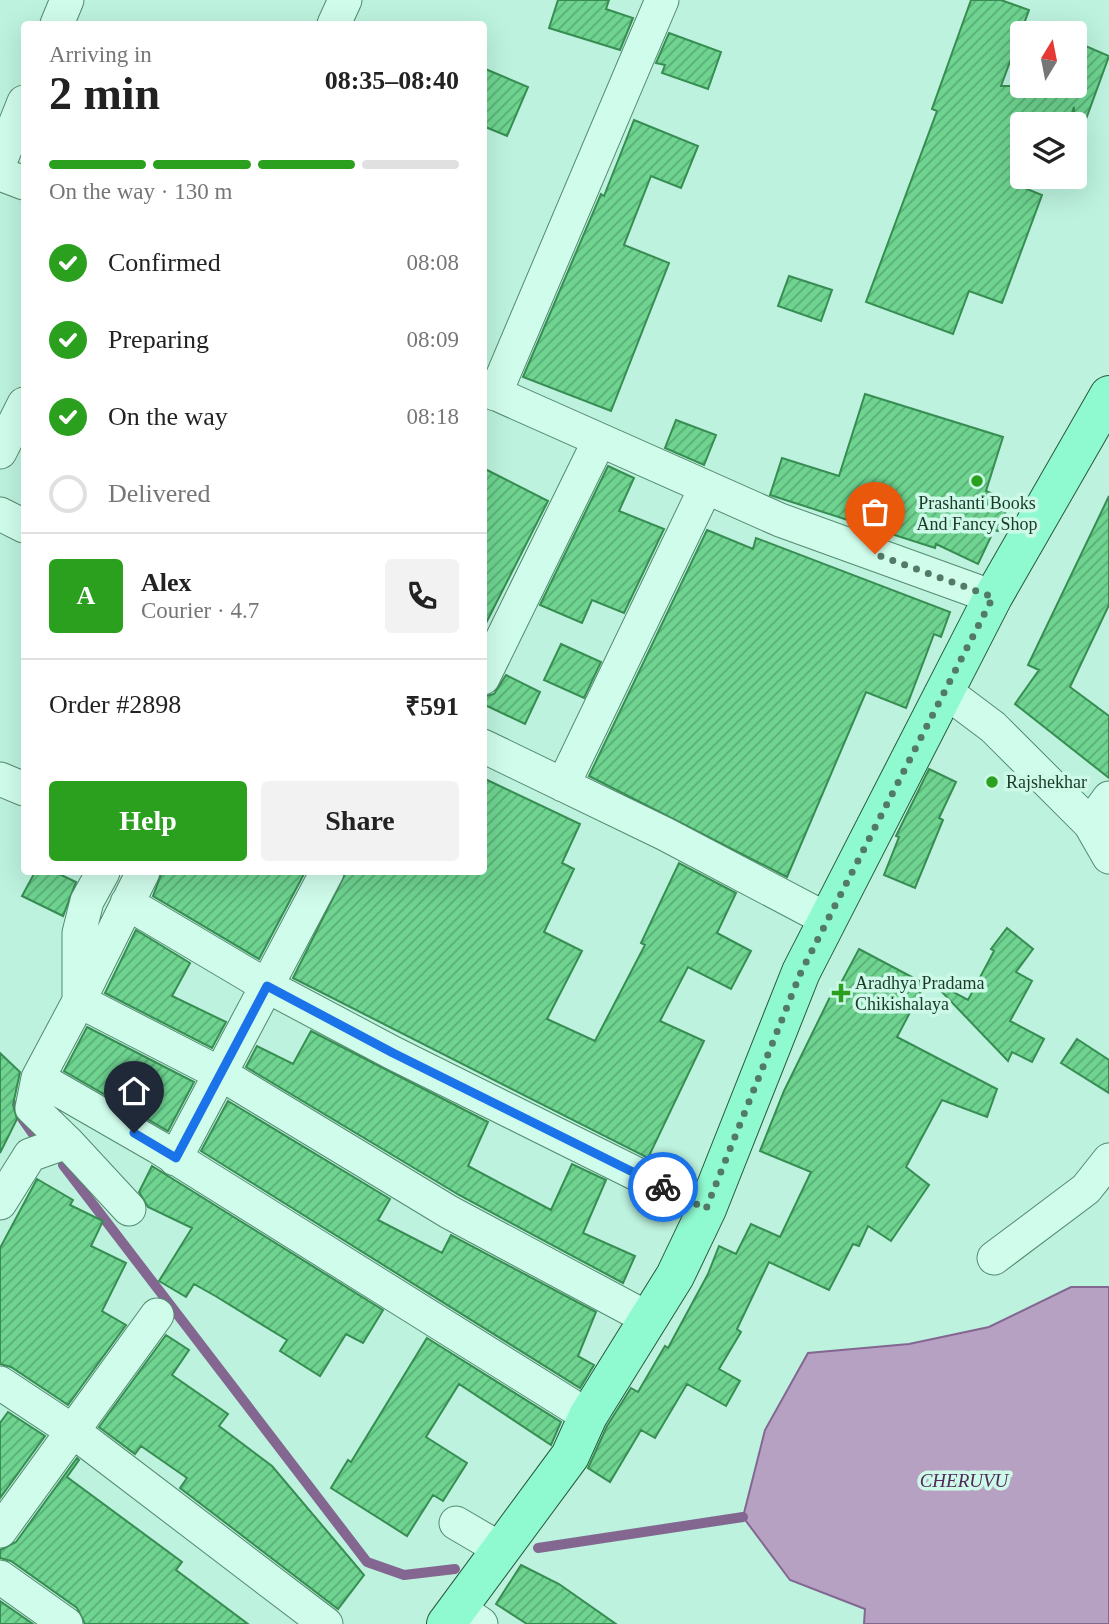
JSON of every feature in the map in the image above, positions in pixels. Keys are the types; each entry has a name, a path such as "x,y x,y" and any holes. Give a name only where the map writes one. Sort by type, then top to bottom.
{"main road":[{"path":"462,1619 502,1550 570,1456 589,1416 674,1276 706,1209 801,972 993,597 1109,395"}],"street":[{"path":"58,21 67,0"},
{"path":"335,21 345,0"},
{"path":"662,0 489,391 780,520 993,597"},
{"path":"0,162 21,110"},
{"path":"0,174 21,182"},
{"path":"0,452 21,410"},
{"path":"487,670 599,441"},
{"path":"563,785 706,487"},
{"path":"0,514 21,524"},
{"path":"945,691 1100,811 1109,857"},
{"path":"487,748 828,920"},
{"path":"0,779 21,788"},
{"path":"79,1001 79,933 87,901 101,875"},
{"path":"129,1209 32,1108 38,1078 141,875"},
{"path":"176,1158 325,875"},
{"path":"127,903 267,986 405,1059 706,1209"},
{"path":"79,1001 220,1074 449,1212 649,1319"},
{"path":"38,1078 176,1158 589,1416"},
{"path":"0,1203 11,1165 67,1142"},
{"path":"993,1258 1086,1189 1109,1160"},
{"path":"0,1531 157,1315"},
{"path":"0,1383 74,1432 326,1624"},
{"path":"456,1523 502,1550"},
{"path":"0,1577 66,1624"}],"water":[{"name":"CHERUVU","path":"1071,1287 1109,1287 1109,1624 864,1624 865,1609 790,1580 743,1517 765,1430 808,1353 909,1344 989,1327"}],"building":[{"path":"558,0 609,0 606,9 633,18 620,50 549,28"},
{"path":"971,0 1001,0 1029,10 1025,21 1010,21 1010,62 1001,86 1010,86 1010,98 1087,98 1087,47 1109,56 1087,116 1087,112 1074,112 1074,107 1072,112 1010,112 1010,189 1027,189 1042,195 1002,303 969,291 953,334 866,302 937,111 932,109"},
{"path":"669,33 721,52 708,89 662,73 665,65 656,63"},
{"path":"487,70 528,87 507,136 487,128"},
{"path":"634,120 698,146 681,188 651,176 624,245 669,263 611,411 523,377 601,194 604,196"},
{"path":"789,276 832,290 821,321 778,306"},
{"path":"865,394 1003,437 986,491 1010,501 998,531 994,530 978,564 936,544 935,548 770,495 782,458 839,476"},
{"path":"676,420 716,435 704,465 665,448"},
{"path":"608,466 634,478 619,511 664,529 624,613 592,600 582,623 540,605"},
{"path":"487,470 548,501 487,621"},
{"path":"1109,496 1109,605 1070,687 1109,716 1109,778 1015,704 1039,670 1028,665"},
{"path":"707,530 753,549 756,538 950,612 941,637 934,634 906,708 866,692 787,877 589,776"},
{"path":"561,644 601,662 584,698 544,680"},
{"path":"506,675 540,692 525,724 487,706 487,696 494,694"},
{"path":"929,769 956,782 939,818 943,820 915,888 884,875 899,837 896,836"},
{"path":"487,780 580,824 562,863 574,869 544,932 582,951 547,1019 595,1041 645,945 641,943 679,863 736,893 717,933 751,951 731,989 688,967 660,1021 704,1041 648,1158 293,978 344,875 487,875"},
{"path":"33,875 61,875 76,882 63,916 22,896"},
{"path":"161,875 303,875 259,959 153,896"},
{"path":"1007,928 1033,949 1016,972 1032,981 1010,1021 1044,1039 1032,1062 1012,1052 1008,1061 941,991 944,987 968,1000 994,951 991,949"},
{"path":"136,930 190,963 172,996 226,1022 212,1048 105,993"},
{"path":"859,949 925,984 897,1037 997,1089 987,1117 942,1100 906,1167 929,1185 891,1241 868,1226 859,1246 853,1244 829,1290 769,1262 737,1329 741,1332 719,1369 740,1381 726,1406 687,1384 655,1438 641,1430 610,1482 588,1468 607,1426 631,1388 638,1392 665,1346 668,1348 708,1274 719,1246 736,1254 751,1224 780,1237 811,1172 760,1151 784,1091 831,995 834,996"},
{"path":"87,1027 194,1082 168,1131 64,1071"},
{"path":"311,1031 488,1122 468,1166 551,1210 572,1164 606,1180 583,1233 635,1256 623,1283 459,1195 246,1067 257,1046 293,1064"},
{"path":"1077,1039 1109,1060 1109,1093 1061,1063"},
{"path":"0,1053 20,1072 13,1105 17,1119 0,1153"},
{"path":"228,1101 390,1199 378,1220 442,1253 451,1235 596,1312 578,1356 594,1365 580,1388 201,1151"},
{"path":"152,1166 383,1310 363,1343 346,1334 320,1376 280,1351 287,1340 217,1297 194,1284 186,1297 159,1281 192,1228 148,1207 139,1192"},
{"path":"37,1179 73,1200 70,1205 103,1221 91,1246 126,1263 102,1311 126,1325 68,1405 11,1367 0,1364 0,1248"},
{"path":"166,1335 189,1350 172,1375 228,1414 219,1426 272,1466 364,1575 338,1609 180,1488 187,1478 141,1446 135,1454 99,1427"},
{"path":"427,1338 561,1422 551,1445 459,1384 426,1437 467,1463 443,1501 433,1495 407,1536 331,1488 348,1460 351,1462"},
{"path":"8,1412 45,1436 0,1498 0,1423"},
{"path":"77,1458 79,1460 67,1477 182,1562 176,1570 248,1624 85,1624 77,1608 11,1561 0,1558 0,1550 16,1542"},
{"path":"521,1565 559,1584 616,1624 527,1624 496,1604"},
{"path":"0,1601 33,1624 0,1624"}],"waterway":[{"path":"0,1087 35,1137"},
{"path":"63,1165 367,1562 404,1575 455,1569"},
{"path":"538,1548 743,1517"}],"way so far":[{"path":"663,1187 706,1209 801,972 993,597 875,554"}],"place":[{"name":"Prashanti Books And Fancy Shop","path":"977,481"},
{"name":"Rajshekhar","path":"992,782"},
{"name":"Aradhya Pradama Chikishalaya","path":"841,993"}],"route":[{"path":"134,1133 176,1158 267,986 393,1053 663,1187"}]}
